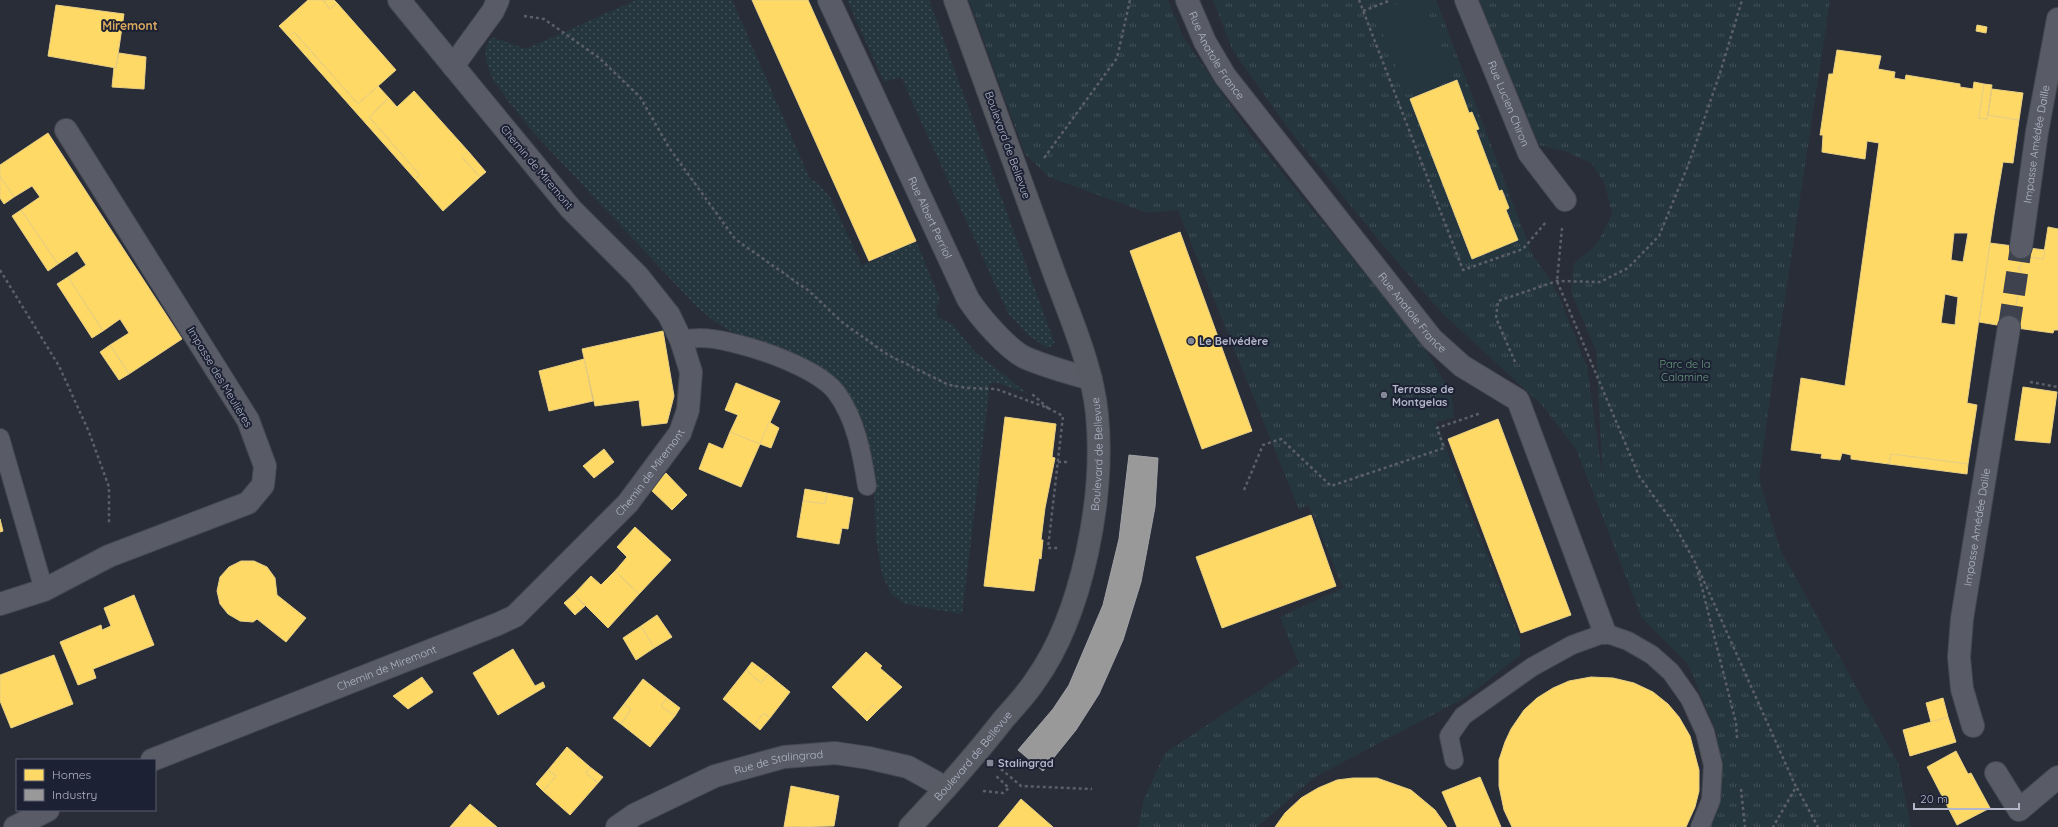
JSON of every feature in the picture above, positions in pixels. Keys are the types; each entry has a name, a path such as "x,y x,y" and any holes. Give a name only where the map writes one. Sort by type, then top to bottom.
{"main road":[{"name":"Boulevard de Bellevue","path":"910,827 946,788 1036,681 1055,645 1074,600 1088,549 1095,514 1098,462 1097,414 1091,379 1024,186 955,0"}],"street":[{"name":"Chemin de Miremont","path":"155,759 515,616 628,503 680,433 688,410 690,372 681,340 669,314 638,276 571,209 399,0"},
{"name":"Rue Albert Perriol","path":"828,0 968,299 976,312 1004,340 1025,357 1091,379"},
{"name":"Rue Anatole France","path":"1188,0 1205,42 1225,76 1432,339 1462,366 1518,400 1605,633"},
{"name":"Rue Lucien Chiron","path":"1466,0 1529,153 1564,200"},
{"path":"453,66 495,6"},
{"name":"Impasse Amédée Daille","path":"2021,247 2037,132 2058,19"},
{"name":"Impasse des Meulières","path":"0,604 44,590 109,556 248,503 263,485 265,466 248,420 66,130"},
{"name":"Impasse Amédée Daille","path":"1973,726 1962,689 1959,657 1962,619 2009,327"},
{"name":"Rue de Stalingrad","path":"617,827 634,816 716,776 784,757 836,753 869,758 908,767 946,788"},
{"path":"1996,773 2019,810 2058,777"},
{"path":"15,827 46,811"}],"lane":[{"path":"681,340 701,338 731,343 774,355 821,378 835,391 846,408 856,434 867,486"},
{"path":"0,438 44,590"},
{"path":"1454,760 1449,736 1463,716 1532,667 1572,645 1605,633 1628,641 1652,655 1671,672 1690,699 1704,732 1713,764 1711,800 1700,827"}],"path":[{"path":"1024,186 1117,58 1130,0"},
{"path":"1359,0 1463,270 1523,249 1564,200"},
{"path":"1363,11 1391,0"},
{"path":"1517,368 1496,318 1498,301 1557,281 1600,282 1628,268 1659,236 1689,163 1720,73 1742,0"},
{"path":"495,6 544,19 598,57 640,97 670,149 735,239 809,291 842,322 888,355 950,385 968,388 996,389 1048,408 1063,416 1048,548"},
{"path":"1564,200 1557,281 1639,476 1674,524 1696,564 1796,787 1818,827"},
{"path":"0,270 59,366 89,432 109,487 109,556"},
{"path":"1030,393 1048,408"},
{"path":"1244,490 1263,445 1282,438 1331,486 1444,448 1437,428 1454,423"},
{"path":"1696,564 1736,723 1738,746"},
{"path":"1003,793 1009,788 994,774 1000,768 1021,786 1092,789"},
{"path":"1741,783 1745,827"},
{"path":"1773,827 1796,787"}],"green space":[{"path":"636,0 732,0 810,179 818,183 830,197 862,266 916,241 940,299 936,309 938,317 952,324 975,352 1028,394 998,383 990,383 962,614 905,604 891,594 882,574 876,539 873,473 839,383 826,372 797,356 721,326 697,307 533,132 493,80 487,64 485,50 491,37 526,49"},
{"path":"847,0 929,0 1055,344 1047,348 1027,334 1008,313 901,77 884,82"},
{"path":"969,0 1168,0 1183,37 1252,136 1421,342 1451,393 1454,417 1437,422 1520,638 1520,655 1468,696 1315,777 1257,827 1138,827 1144,799 1165,753 1299,664 1280,617 1343,588 1309,505 1299,510 1178,210 1147,213 1049,177 1025,154"},
{"name":"Parc de la Calamine","path":"1213,0 1436,0 1533,256 1545,272 1558,294 1587,367 1603,480 1596,350 1571,292 1574,263 1597,244 1612,214 1605,184 1591,163 1567,152 1539,145 1479,0 1830,0 1759,479 1780,549 1898,763 1911,827 1704,827 1717,808 1717,734 1688,664 1642,618 1576,449 1543,406 1442,313 1382,244 1291,132 1233,51"},
{"path":"1407,0 1423,0 1453,77 1407,95 1375,12"}],"building: Homes":[{"path":"308,0 323,0 330,9 337,3 396,70 358,104 294,32 289,37 279,26"},
{"path":"323,0 334,0 337,3 330,9"},
{"path":"752,0 808,0 916,241 869,261"},
{"path":"56,5 124,14 116,68 48,56"},
{"path":"1977,25 1987,27 1986,33 1976,31"},
{"path":"294,32 358,104 378,86 389,98 369,117 420,175 415,179 289,37"},
{"path":"1837,50 1881,56 1878,69 1895,72 1894,78 1905,80 1906,75 1960,84 1960,87 1973,89 1974,82 1984,84 1979,118 1987,119 1988,115 2019,120 2013,163 2003,162 1994,215 1967,403 1977,405 1968,464 1891,454 1889,464 1851,459 1851,455 1842,453 1840,460 1821,458 1822,454 1791,450 1801,378 1845,386 1879,143 1867,141 1865,159 1822,152 1823,135 1820,135 1829,74 1833,74","holes":["1954,233 1968,233 1963,262 1951,260","1945,294 1958,297 1955,325 1941,323"]},
{"path":"119,53 146,57 144,89 112,87 114,67 116,68"},
{"path":"1457,80 1469,113 1472,112 1479,129 1476,130 1499,191 1502,190 1509,208 1506,210 1518,240 1472,259 1410,99"},
{"path":"1984,84 1992,85 1987,119 1979,118"},
{"path":"1992,89 2023,93 2019,120 1988,115"},
{"path":"414,91 468,151 462,157 480,177 443,211 415,179 420,175 369,117 389,98 397,107"},
{"path":"48,133 182,339 129,374 110,345 129,333 120,319 103,331 68,277 86,265 77,251 58,264 21,210 40,197 32,186 14,197 0,176 0,165"},
{"path":"468,151 486,172 480,177 462,157"},
{"path":"0,176 14,197 4,204 0,198"},
{"path":"21,210 58,264 48,271 12,216"},
{"path":"2048,227 2058,229 2058,330 2054,330 2053,333 2009,327 2013,323 2014,313 2012,310 2015,310 2018,293 2015,292 2015,289 2018,289 2019,285 2016,284 2019,281 2021,269 2018,269 2019,266 2021,266 2023,256 2043,259"},
{"name":"Le Belvédère","path":"1180,232 1252,431 1202,449 1130,251"},
{"path":"1990,243 2021,247 2023,256 2021,266 2019,266 2018,269 2021,269 2019,281 2016,284 2019,285 2018,289 2015,289 2015,292 2018,293 2015,310 2012,310 2014,313 2013,323 2009,327 1979,322"},
{"path":"2021,247 2045,250 2043,259 2023,256"},
{"path":"68,277 103,331 92,338 57,284"},
{"path":"663,331 674,396 667,423 642,426 639,400 595,406 582,349"},
{"path":"110,345 129,374 119,380 100,352"},
{"path":"584,359 593,401 549,411 539,371"},
{"path":"736,383 780,401 760,444 730,432 738,415 725,410"},
{"path":"2023,387 2057,392 2050,443 2015,440"},
{"path":"1005,417 1056,424 1052,457 1055,458 1045,508 1041,540 1043,540 1041,559 1039,558 1034,591 984,586"},
{"path":"1498,419 1571,615 1521,633 1448,439"},
{"path":"769,422 779,428 771,448 760,444"},
{"path":"730,432 760,444 741,487 699,469 709,443 723,449"},
{"path":"604,449 614,462 594,478 583,466"},
{"path":"1891,454 1968,464 1967,474 1889,464"},
{"path":"666,473 687,495 672,510 650,489"},
{"path":"805,489 827,493 825,504 803,501"},
{"path":"827,493 853,498 848,529 842,528 839,544 797,537 803,501 825,504"},
{"path":"1311,515 1336,586 1222,628 1196,557"},
{"path":"0,519 3,531 0,532"},
{"path":"635,527 671,560 639,594 615,571 627,557 617,547"},
{"path":"241,561 254,561 267,567 275,578 277,595 306,618 286,642 257,619 253,622 240,621 228,614 220,604 217,591 220,577 229,567"},
{"path":"615,571 639,594 608,628 574,594 591,576 601,585"},
{"path":"574,594 585,606 575,615 564,603"},
{"path":"134,595 154,645 93,669 96,678 78,685 60,642 101,625 102,630 111,626 104,608"},
{"path":"657,615 672,637 654,648 641,626"},
{"path":"641,626 654,648 636,660 623,638"},
{"path":"513,649 535,686 543,682 545,687 498,715 473,673"},
{"path":"866,652 882,666 880,668 902,687 878,710 873,705 862,716 832,687"},
{"path":"54,655 73,704 11,728 0,701 0,675"},
{"path":"752,662 768,674 761,683 746,670"},
{"path":"746,670 761,683 768,674 790,692 770,718 764,713 754,725 723,699"},
{"path":"422,677 433,692 408,709 393,696"},
{"path":"1591,677 1613,678 1634,683 1653,692 1668,704 1679,717 1690,736 1699,770 1699,791 1695,807 1686,827 1512,827 1504,810 1499,786 1499,760 1511,729 1524,710 1537,698 1553,688 1569,681"},
{"path":"643,679 667,698 661,706 675,716 650,747 621,724 631,709 624,704"},
{"path":"667,698 680,708 675,716 661,706"},
{"path":"1943,698 1948,717 1931,722 1926,703"},
{"path":"624,704 631,709 621,724 613,718"},
{"path":"873,705 878,710 867,721 862,716"},
{"path":"764,713 770,718 760,730 754,725"},
{"path":"1948,717 1956,742 1910,756 1903,730"},
{"path":"567,747 590,767 586,773 598,783 570,815 543,791 556,776 548,770"},
{"path":"1956,751 1968,774 1971,773 1990,808 1957,825 1927,767"},
{"path":"590,767 603,777 598,783 586,773"},
{"path":"548,770 556,776 543,791 536,784"},
{"path":"1480,777 1501,827 1457,827 1442,792"},
{"path":"1377,778 1411,790 1435,810 1447,827 1275,827 1285,813 1301,798 1318,788 1337,780"},
{"path":"791,786 839,796 834,826 784,827"},
{"path":"1021,799 1053,827 998,827"},
{"path":"470,804 497,827 450,827"}],"building: Industry":[{"path":"1129,455 1158,458 1155,507 1141,582 1123,640 1099,694 1076,730 1043,771 1018,750 1053,709 1069,685 1103,605 1119,539"}],"tunnel":[{"path":"2009,327 2021,247"}],"place":[{"name":"Le Belvédère","path":"1191,341"},
{"name":"Terrasse de Montgelas","path":"1384,395"},
{"name":"Stalingrad","path":"990,763"}],"district":[{"name":"Miremont","path":"130,25"}]}
